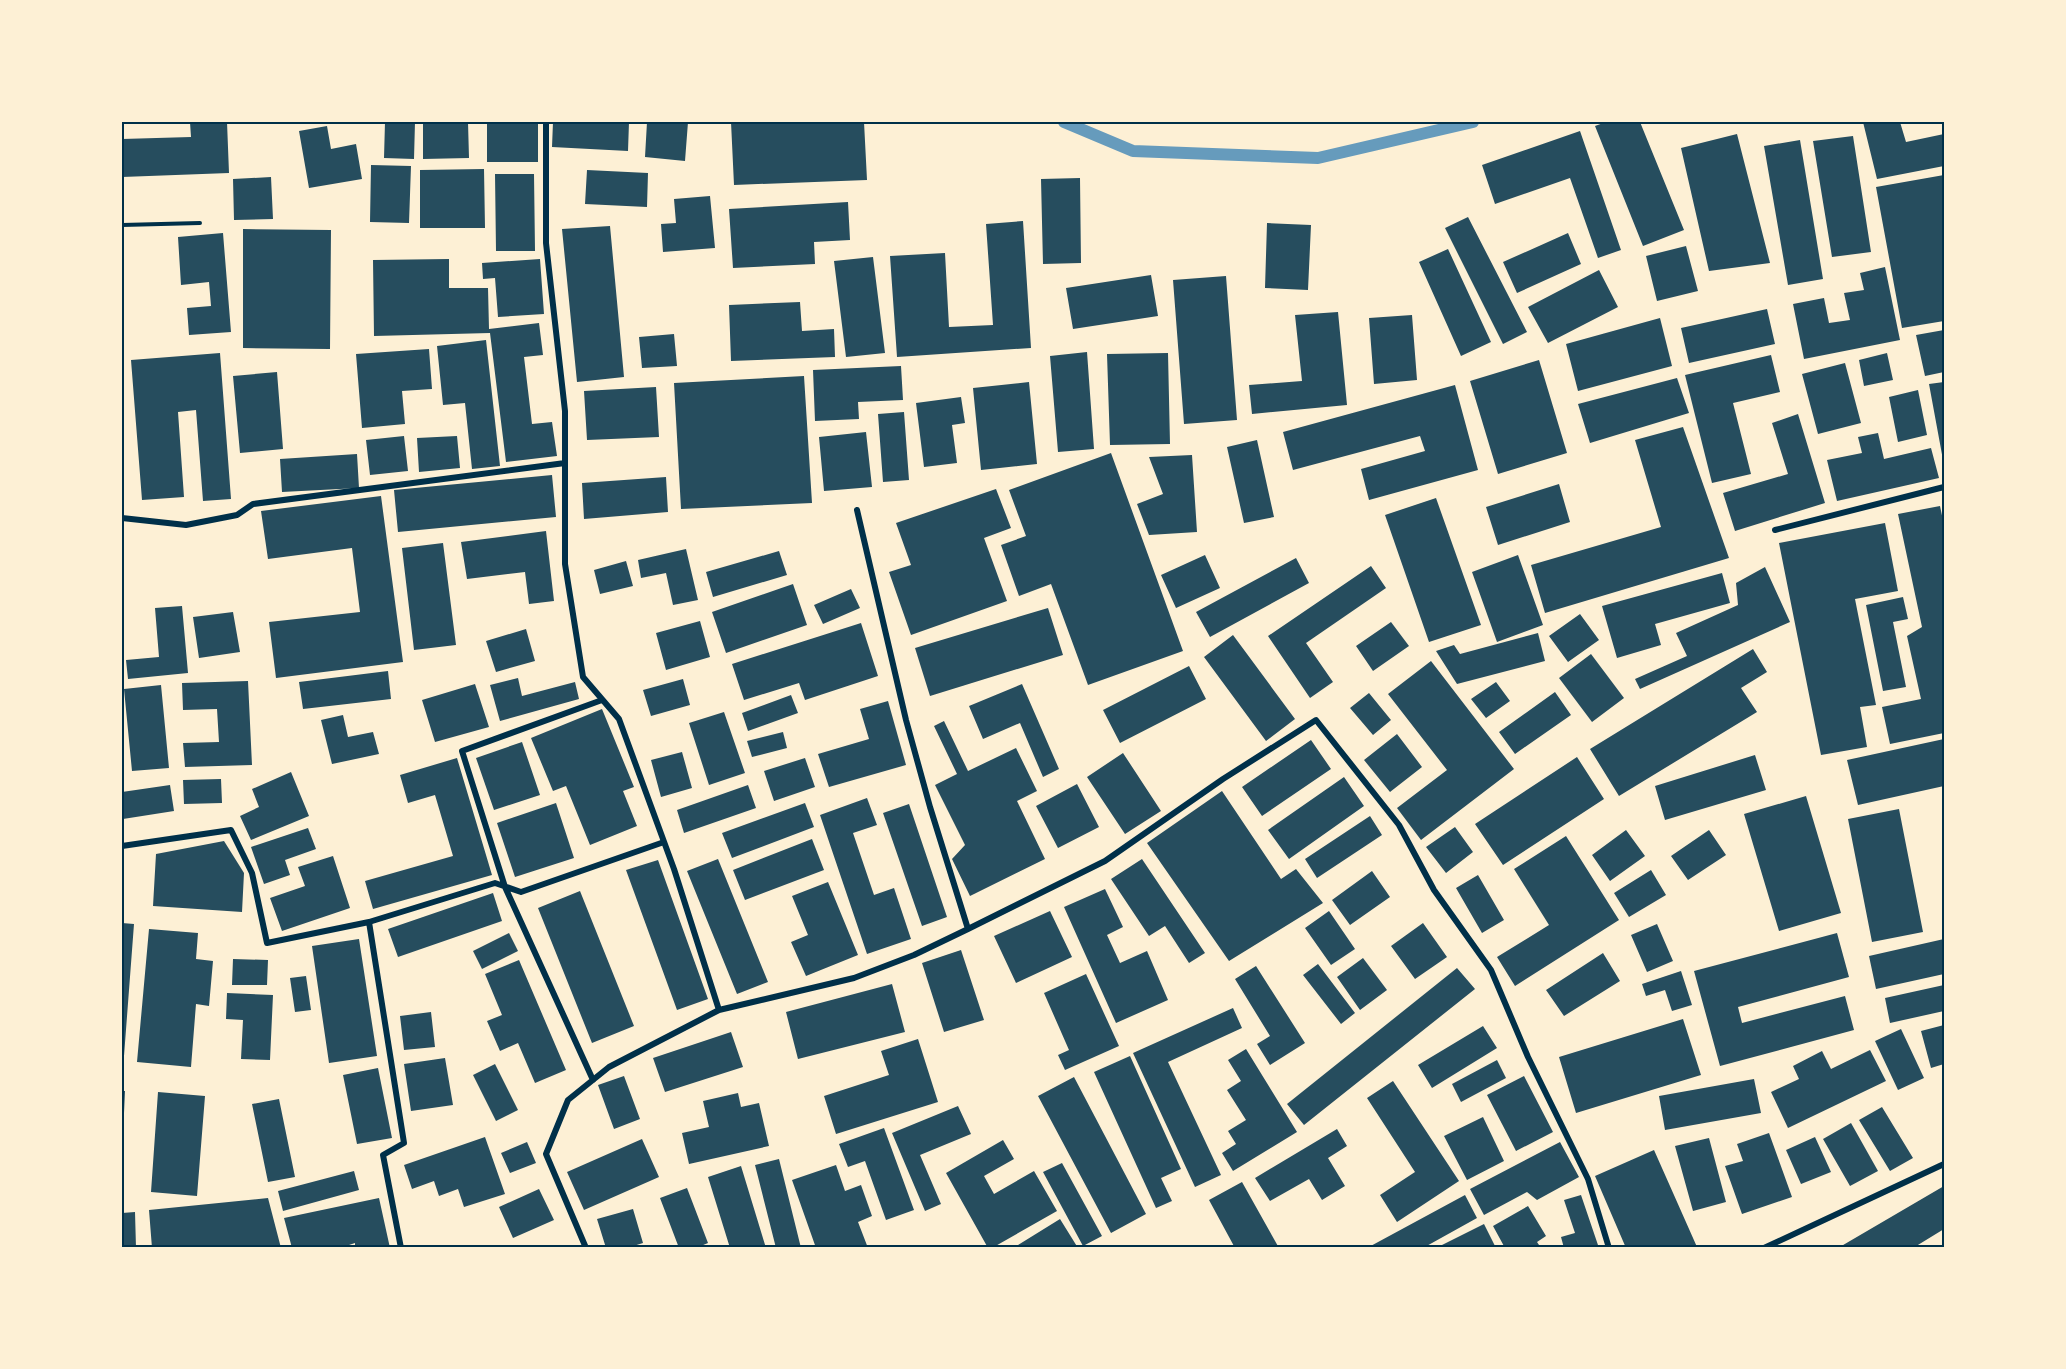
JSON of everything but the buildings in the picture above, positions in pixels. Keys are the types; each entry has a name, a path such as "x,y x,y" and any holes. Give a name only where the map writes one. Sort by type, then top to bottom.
{"street":[{"path":"546,122 546,243 565,411 565,564 582,677 619,719 664,842 719,1010"},
{"path":"122,518 186,525 237,515 253,504 565,463"},
{"path":"1775,530 1944,487"},
{"path":"857,510 906,720 968,929"},
{"path":"593,1080 505,887 462,751 602,700"},
{"path":"586,1248 546,1154 568,1100 609,1067 719,1010 854,978 914,955 968,929 1105,861 1223,779 1316,720 1399,825 1434,890 1491,970 1528,1057 1588,1179 1609,1248"},
{"path":"122,846 231,830 252,873 267,943 369,922 495,883 521,892 664,842"},
{"path":"369,922 404,1143 382,1155 401,1248"},
{"path":"1764,1248 1944,1164"}],"path":[{"path":"122,225 200,223"}],"waterway":[{"path":"1064,122 1133,151 1318,158 1473,122"}]}
